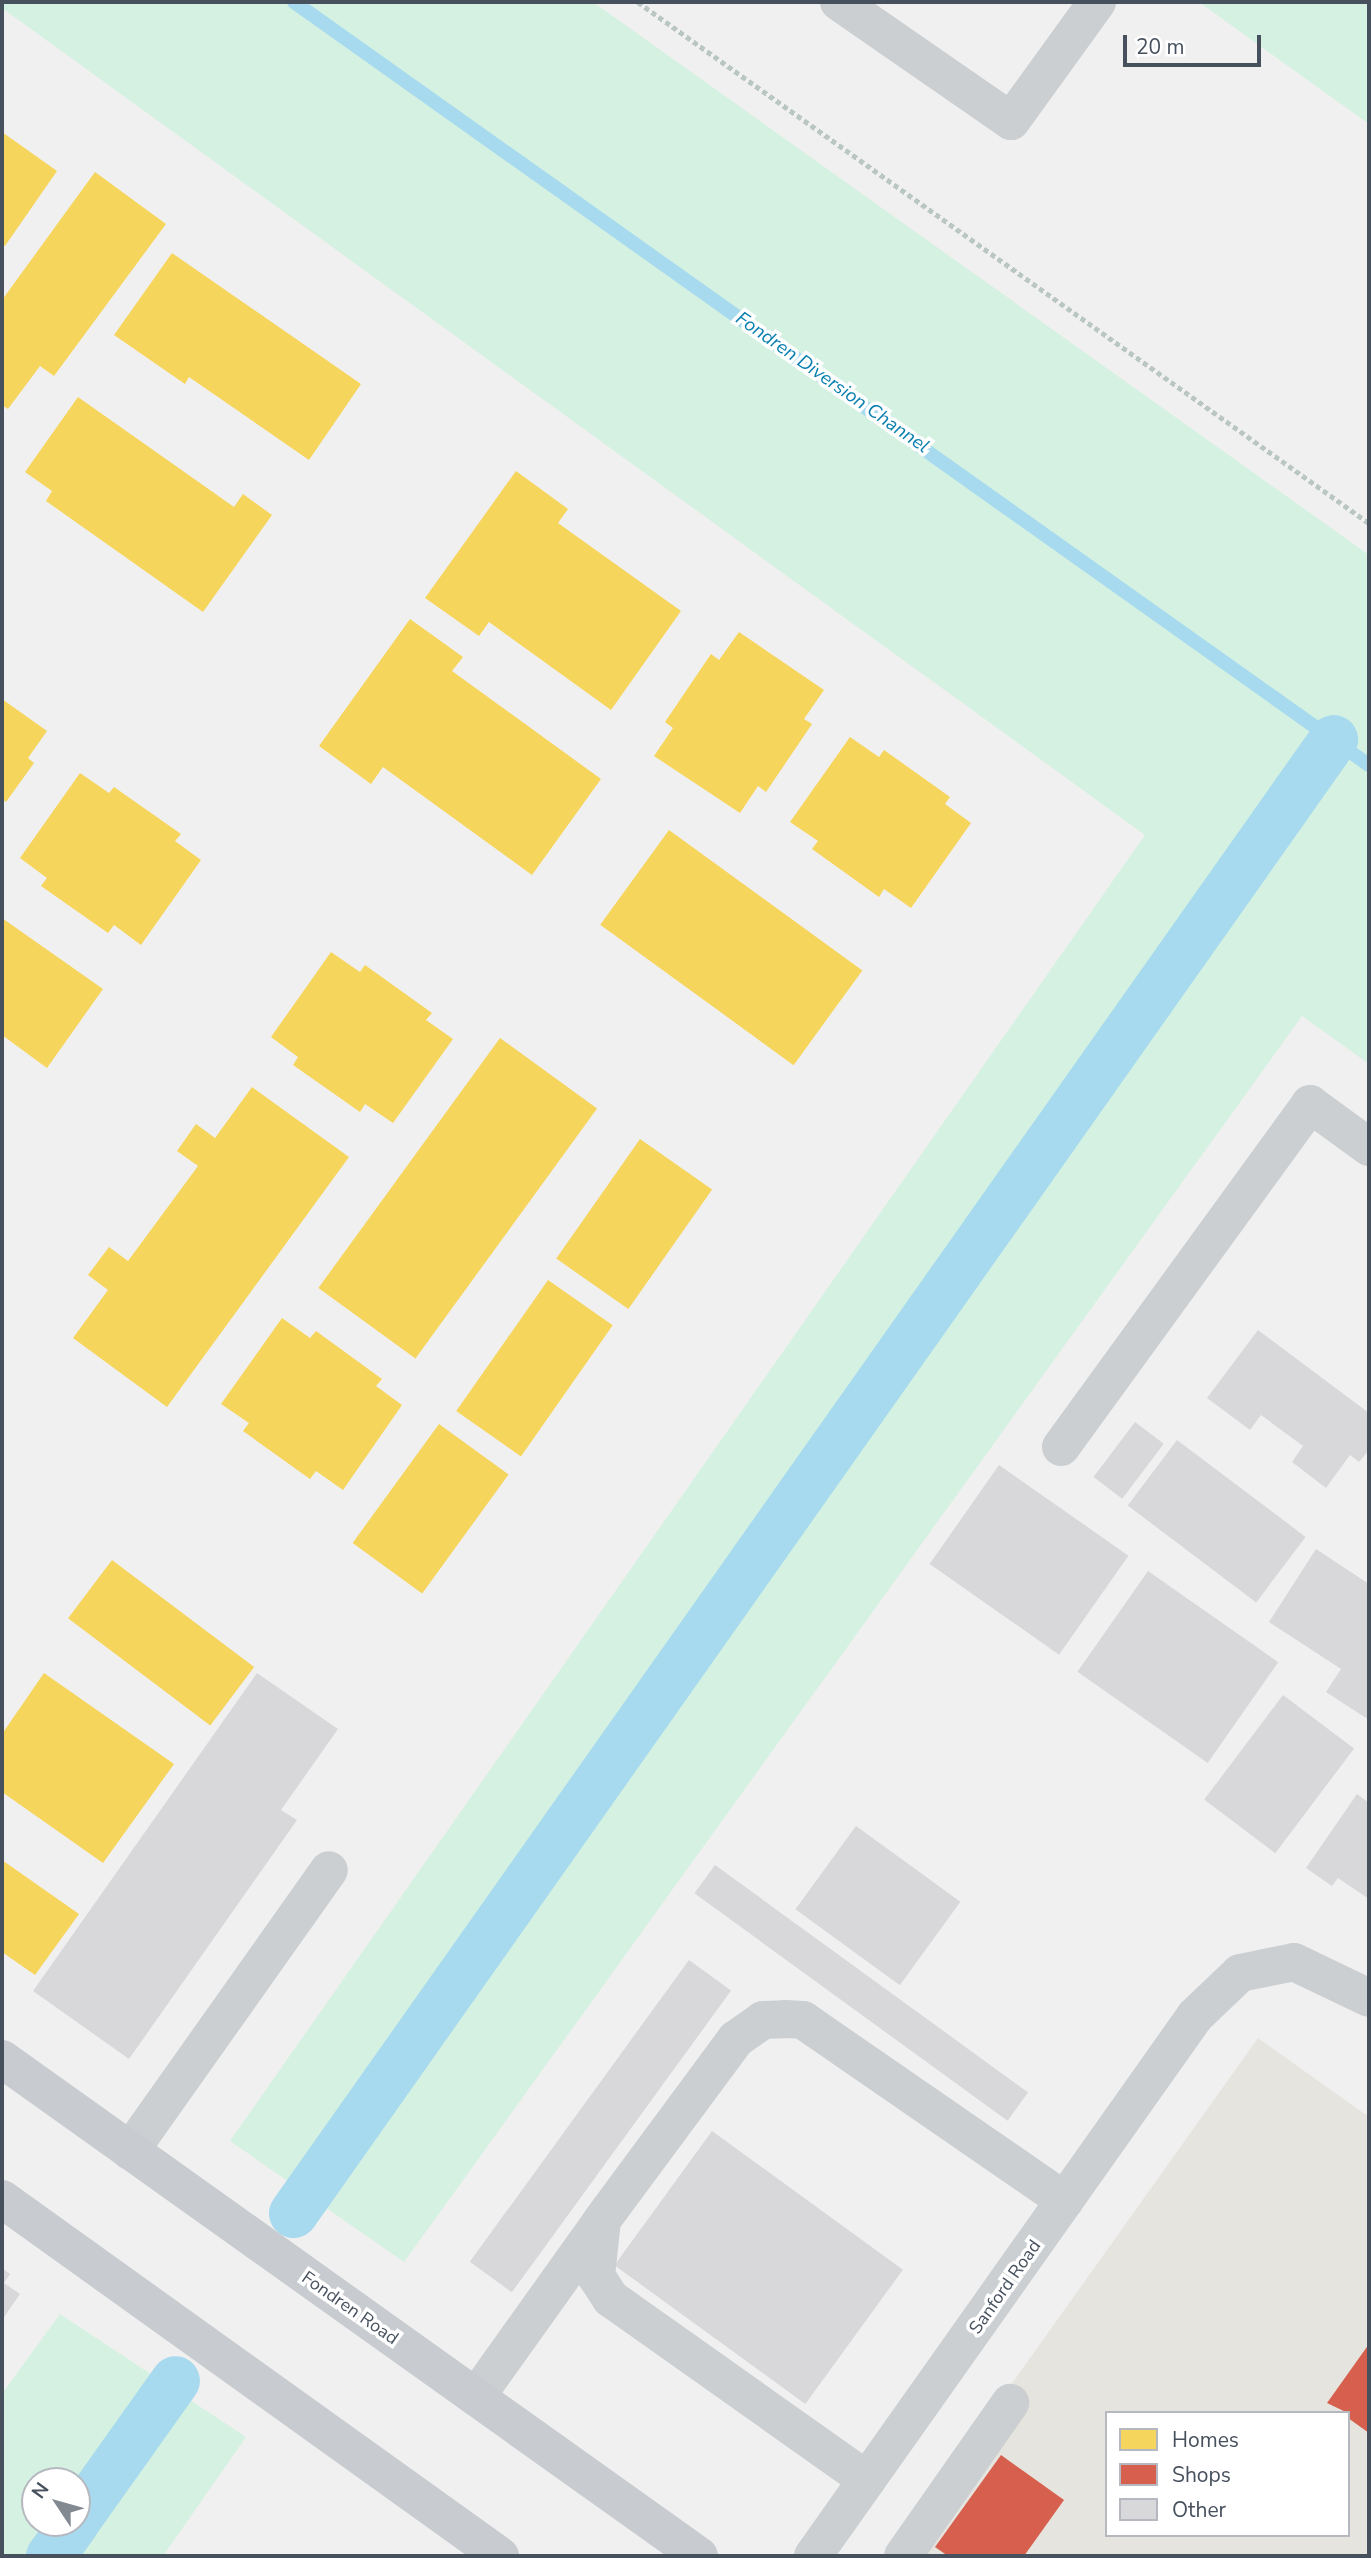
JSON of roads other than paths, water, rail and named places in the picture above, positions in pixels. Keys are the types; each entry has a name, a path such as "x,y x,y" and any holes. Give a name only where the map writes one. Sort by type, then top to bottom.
{"main road":[{"name":"Fondren Road","path":"2,2059 699,2556"},
{"path":"2,2199 489,2553"}],"street":[{"path":"839,2 1011,121 1097,2"},
{"path":"1061,1447 1310,1104 1369,1147"},
{"path":"130,2151 329,1870"},
{"name":"Sanford Road","path":"813,2556 1195,2016 1240,1973 1294,1962 1369,1998"},
{"path":"476,2397 736,2039 763,2021 803,2020 1065,2201"},
{"path":"602,2220 596,2276 611,2300 867,2480"},
{"path":"904,2556 1010,2403"}],"waterway":[{"name":"Fondren Diversion Channel","path":"294,2 1369,765"},
{"path":"293,2213 1333,739"},
{"path":"91,2498 175,2380"},
{"path":"50,2556 64,2537"}]}
